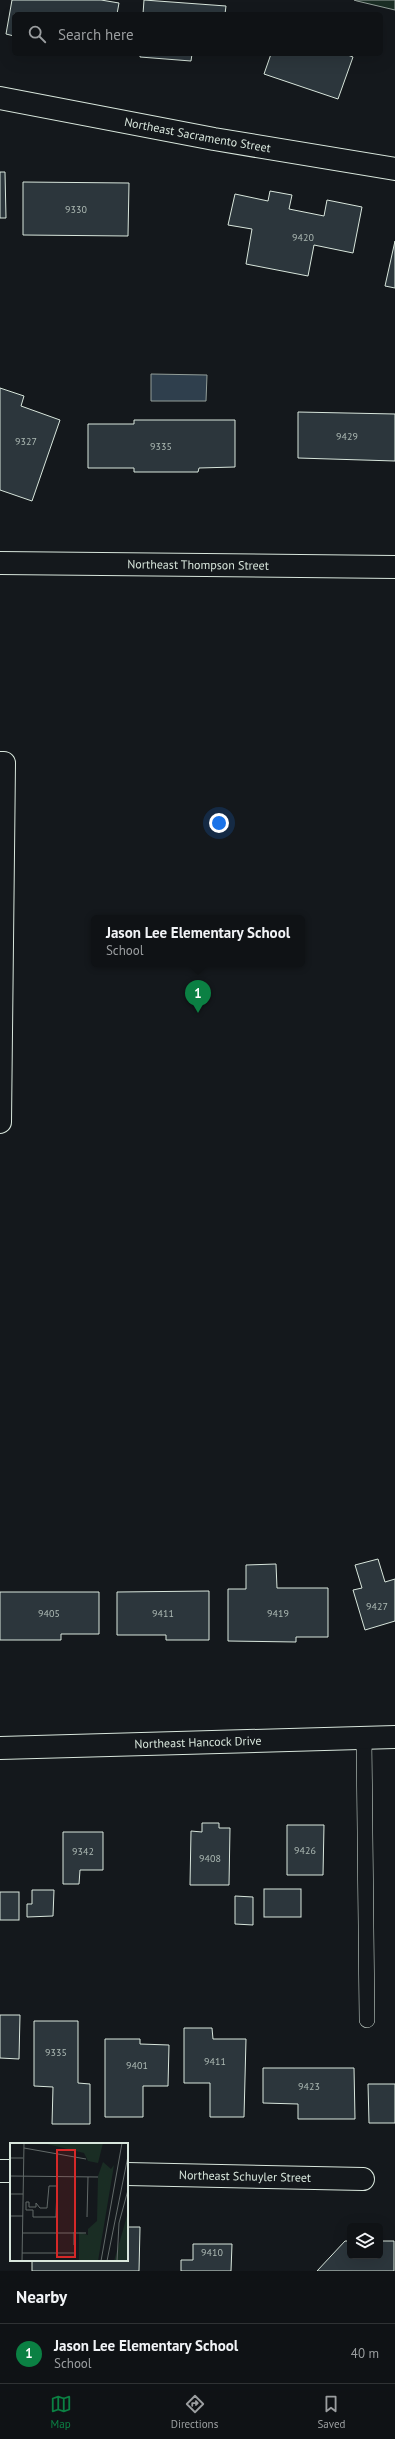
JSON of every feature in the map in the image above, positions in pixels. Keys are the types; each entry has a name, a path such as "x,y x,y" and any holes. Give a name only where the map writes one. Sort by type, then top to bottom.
{"street":[{"name":"Northeast Sacramento Street","path":"0,98 214,139 395,169"},
{"name":"Northeast Thompson Street","path":"0,563 395,567"},
{"path":"0,763 4,763 0,1122"},
{"name":"Northeast Hancock Drive","path":"0,1748 395,1737"},
{"name":"Northeast Schuyler Street","path":"128,2174 363,2180"}],"lane":[{"path":"364,1738 367,2020"}],"green space":[{"path":"354,0 395,0 395,10 357,1"}],"water":[{"path":"151,374 207,375 206,401 151,401"}],"building":[{"path":"12,0 101,0 119,3 117,12 12,12 12,36 6,34"},
{"path":"144,0 226,6 225,12 143,12"},
{"path":"140,56 192,56 191,61"},
{"path":"270,56 353,57 338,99 264,74"},
{"path":"0,172 5,172 6,218 0,218"},
{"path":"23,182 129,183 128,236 23,235"},
{"path":"270,191 292,195 289,209 324,216 327,200 362,207 353,253 314,245 308,276 246,264 252,229 228,225 235,194 268,201"},
{"path":"395,241 395,288 385,286"},
{"path":"0,388 24,396 21,406 60,420 32,501 0,490"},
{"path":"298,412 395,414 395,461 298,458"},
{"path":"134,420 235,420 235,467 199,468 198,472 134,472 134,468 88,468 88,424 134,424"},
{"path":"378,1559 385,1582 395,1579 395,1621 365,1630 353,1590 362,1588 355,1565"},
{"path":"276,1564 277,1588 328,1588 328,1637 296,1637 296,1642 228,1641 228,1589 246,1589 246,1565"},
{"path":"209,1591 209,1640 166,1640 166,1635 117,1635 117,1592"},
{"path":"0,1592 99,1592 99,1634 61,1634 61,1640 0,1640"},
{"path":"202,1823 219,1823 219,1828 230,1828 229,1885 190,1885 191,1831 202,1832"},
{"path":"287,1825 324,1825 323,1875 287,1875"},
{"path":"63,1832 103,1832 103,1870 80,1870 79,1884 63,1884"},
{"path":"264,1889 301,1889 301,1917 264,1917"},
{"path":"32,1890 54,1890 53,1916 27,1917 27,1904 32,1904"},
{"path":"0,1892 19,1892 19,1920 0,1920"},
{"path":"235,1896 253,1897 253,1925 235,1924"},
{"path":"0,2015 20,2015 19,2059 0,2058"},
{"path":"34,2021 78,2021 78,2083 90,2084 90,2124 52,2124 53,2087 34,2086"},
{"path":"184,2028 212,2028 213,2039 246,2039 244,2117 210,2117 210,2083 184,2083"},
{"path":"105,2039 140,2039 140,2044 169,2045 168,2086 143,2086 143,2117 105,2117"},
{"path":"263,2068 354,2068 355,2119 298,2119 298,2104 263,2103"},
{"path":"368,2084 395,2084 395,2123 369,2123"},
{"path":"128,2227 140,2227 139,2271 32,2271 32,2261 128,2261"},
{"path":"345,2241 347,2241 347,2259 383,2259 383,2241 394,2241 394,2271 317,2271"},
{"path":"193,2244 232,2244 231,2271 181,2271 181,2260 193,2260"}],"place":[{"name":"Jason Lee Elementary School","path":"198,1013"}]}
